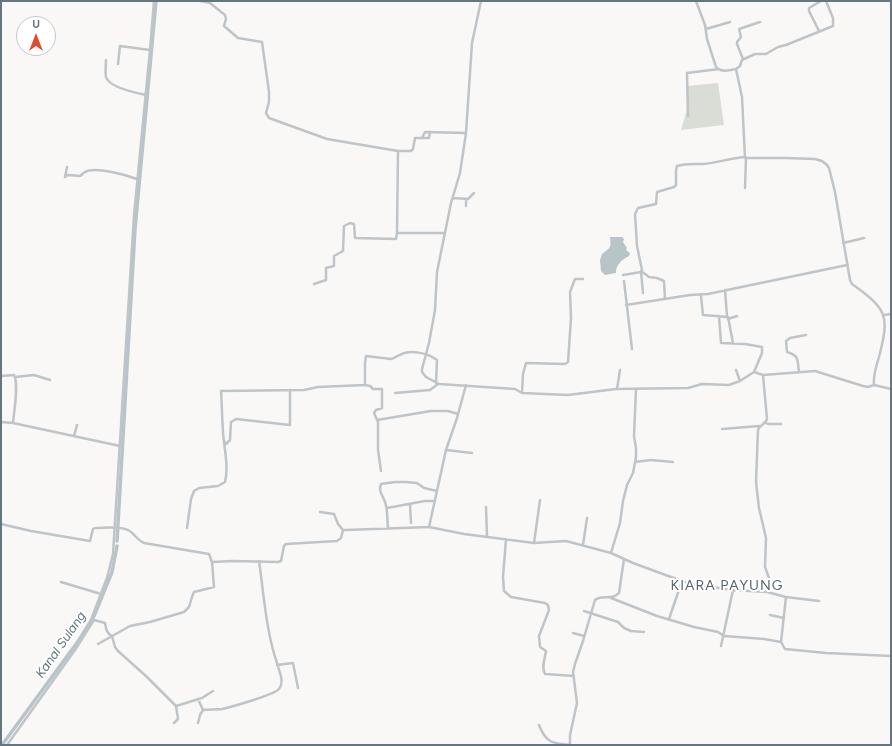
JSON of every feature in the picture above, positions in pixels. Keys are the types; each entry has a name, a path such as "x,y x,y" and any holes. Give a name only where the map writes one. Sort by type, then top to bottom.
{"street":[{"path":"7,745 76,650 93,619 92,614 101,594 112,562 116,529 134,215 154,1"},
{"path":"201,1 208,2 225,15 226,19 224,26 238,38 262,42 269,89 269,102 266,115 269,118 327,139 398,151 413,149 415,138 429,138 430,132"},
{"path":"481,1 472,43 466,133 460,172 452,198 437,272 435,310 422,372 426,377 437,383 515,389 522,393 568,395 617,389 688,388 702,384 729,384 740,381 754,372 762,353 762,347 721,343 719,316"},
{"path":"696,1 706,29 715,64 718,69"},
{"path":"819,32 809,8 821,1"},
{"path":"688,116 687,73 718,69 724,71 736,69 740,66 743,59 755,54 766,54 778,47 832,27 834,24 826,1"},
{"path":"706,29 730,22"},
{"path":"743,59 737,44 741,37 739,28 760,22"},
{"path":"118,64 120,46 150,50"},
{"path":"106,60 106,78 110,82 119,87 146,95"},
{"path":"736,69 742,97 745,188"},
{"path":"422,138 424,132 466,133"},
{"path":"314,284 326,280 326,268 334,266 334,256 343,251 344,226 350,223 354,224 355,238 396,240 398,151"},
{"path":"643,293 641,261 637,246 636,210 638,208 656,204 657,192 676,184 677,166 682,164 704,164 745,158 801,158 819,160 825,163 829,168 835,192 850,283 870,298 884,315 884,329 874,376 874,385"},
{"path":"66,167 65,177 68,175 80,176 84,172 94,170 111,173 118,172 138,179"},
{"path":"452,198 466,199 470,198 474,193"},
{"path":"466,199 466,206"},
{"path":"397,233 445,233"},
{"path":"843,243 864,238"},
{"path":"626,305 690,295 701,296 847,265"},
{"path":"623,275 641,272 649,277 664,281 665,299"},
{"path":"522,393 523,374 526,363 565,364 568,362 572,318 570,292 575,279 583,279"},
{"path":"624,281 632,349"},
{"path":"725,290 728,318 733,343"},
{"path":"701,296 703,315 728,318 737,316"},
{"path":"884,315 891,314"},
{"path":"799,372 797,357 794,354 787,352 786,341 790,338 806,335"},
{"path":"365,385 366,356 391,359 399,355 416,352 437,360 437,383 430,390 395,393"},
{"path":"617,389 620,370"},
{"path":"736,370 740,381"},
{"path":"754,372 763,375 815,371 863,386 868,387 874,385 891,389"},
{"path":"1,376 14,375 15,377 34,375 50,380"},
{"path":"763,375 766,423"},
{"path":"13,423 16,390 15,377"},
{"path":"187,528 191,499 194,491 199,488 218,486 225,482 226,477 221,391 304,390 318,387 365,385 370,386 373,389 382,390 382,408 375,411 379,436 378,450 381,470"},
{"path":"429,527 446,450 466,385"},
{"path":"611,553 620,523 627,485 633,473 635,462 636,448 634,436 636,389"},
{"path":"224,441 226,444 230,440 232,436 231,422 236,419 290,425 290,390"},
{"path":"377,420 431,411 448,411 458,414"},
{"path":"1,422 13,423 120,446"},
{"path":"722,429 760,426 766,423 780,424"},
{"path":"74,436 77,425"},
{"path":"760,426 758,430 756,482 759,508 766,538 765,566 769,578 767,592"},
{"path":"446,450 472,453"},
{"path":"635,462 651,460 673,462"},
{"path":"388,528 387,508 381,493 381,484 410,482 417,483 424,488 437,491"},
{"path":"534,543 540,500"},
{"path":"387,508 425,501 435,501"},
{"path":"410,504 411,526"},
{"path":"486,507 487,536"},
{"path":"320,512 334,514 338,524 344,530 411,526 429,527 534,543 566,541 611,553 690,584 733,590 767,592 786,597 819,600"},
{"path":"583,545 587,518"},
{"path":"1,524 30,531 90,541 94,528 121,529 130,531 138,540 144,543 208,553 212,562 214,587 194,592 189,607 184,612 130,626 98,644"},
{"path":"212,562 280,562 284,546 287,544 339,541 344,530"},
{"path":"506,539 504,591 511,597 545,603 548,605 549,610 539,636 540,647 546,651 543,671 545,674 574,676"},
{"path":"611,598 617,596 619,593 624,559"},
{"path":"204,710 220,710 256,700 280,688 282,682 269,630 258,561"},
{"path":"669,619 682,581"},
{"path":"60,582 101,594"},
{"path":"722,646 733,590"},
{"path":"786,597 781,642 783,647 788,650 891,656"},
{"path":"539,725 543,736 546,739 554,743 570,745 570,735 577,703 574,676 575,664 596,598 611,598 694,627 718,632 724,636 764,639 781,642"},
{"path":"584,611 618,622 630,631 644,632"},
{"path":"770,615 784,618"},
{"path":"93,619 105,622 105,627 112,636 115,647 118,651 176,706 178,719 174,723"},
{"path":"573,633 584,636"},
{"path":"277,665 293,662 298,688"},
{"path":"176,706 206,696 213,691"},
{"path":"198,699 204,710"},
{"path":"198,723 200,715 204,710"}],"shaded area":[{"path":"718,83 724,125 681,130 688,106 687,86"},
{"path":"610,237 622,237 627,248 626,250 630,253 629,256 618,265 616,273 605,275 601,271 600,260 602,254 610,247"}],"waterway":[{"path":"117,541 135,229 156,1"},
{"name":"Kanal Sulang","path":"2,745 79,640 94,616 112,572 117,546"}],"district":[{"name":"KIARA PAYUNG","path":"727,586"}]}
